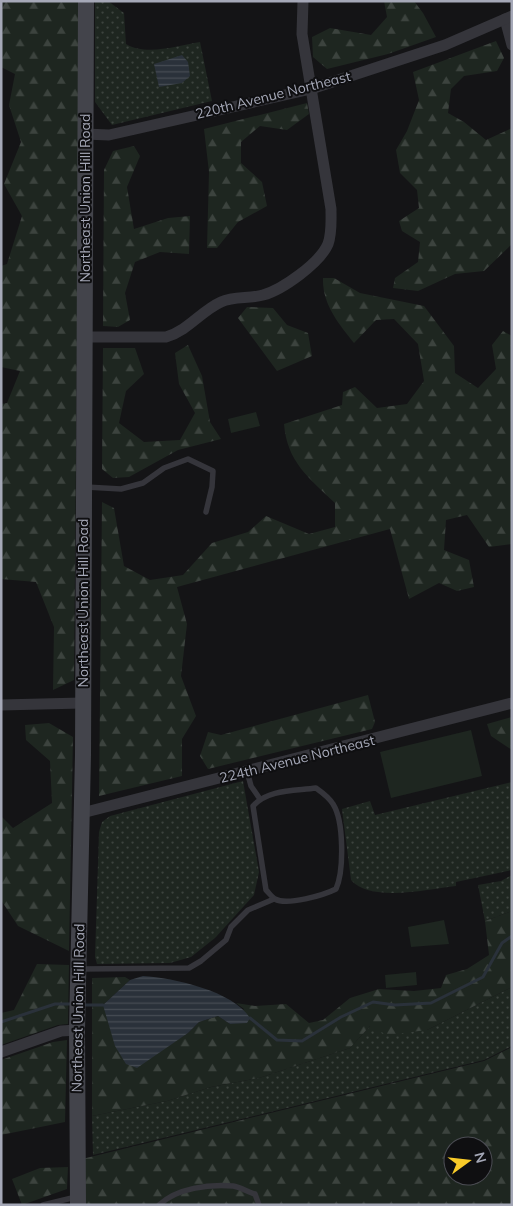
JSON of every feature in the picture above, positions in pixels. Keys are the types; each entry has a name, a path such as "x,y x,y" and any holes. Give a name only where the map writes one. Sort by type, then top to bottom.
{"street":[{"name":"Northeast Union Hill Road","path":"78,1201 77,1030 82,814 86,1"},
{"path":"85,337 166,337 177,334 222,302 262,296 278,290 315,261 327,246 330,233 331,209 302,34 303,1"},
{"name":"220th Avenue Northeast","path":"85,134 110,135 311,88 445,45 509,18"},
{"path":"509,18 512,45"},
{"path":"1,705 82,703"},
{"name":"224th Avenue Northeast","path":"82,814 512,703"},
{"path":"1,1052 61,1031 77,1030"}],"lane":[{"path":"84,486 121,489 143,483 164,468 188,459 213,471 212,487 206,512"},
{"path":"247,771 250,786 260,799"},
{"path":"316,788 327,796 335,806 343,859 341,878 336,889 320,897 281,901 274,899 266,890 254,806 260,799 272,794 316,788"},
{"path":"78,970 189,968 201,962 226,940 231,927 248,910 274,899"},
{"path":"160,1205 166,1198 197,1187 225,1186 234,1186 255,1194 260,1205"},
{"path":"43,1205 78,1201"}],"green space":[{"path":"1,1 80,1 74,680 53,690 54,627 36,582 1,579 1,404 7,403 20,371 1,367 1,266 7,264 22,216 4,184 21,142 9,105 15,74 1,67"},
{"path":"95,1 108,1 124,13 126,44 134,48 152,50 200,42 212,101 112,125 95,102"},
{"path":"384,1 414,1 436,37 388,54 327,69 313,57 312,37 330,28 371,35 387,17"},
{"path":"496,41 504,58 497,71 464,76 451,89 448,113 464,122 486,140 512,128 512,244 484,271 455,274 418,291 393,288 395,278 418,262 420,242 402,231 399,221 419,208 417,190 400,173 396,150 407,131 419,100 413,72"},
{"path":"307,103 309,114 287,130 260,126 241,142 241,163 262,182 267,206 238,222 217,248 207,248 209,172 204,129"},
{"path":"134,146 140,156 127,187 134,229 168,218 190,216 189,254 160,252 135,262 125,293 130,320 118,327 103,326 104,170 113,151"},
{"path":"323,278 334,278 360,293 424,306 454,346 455,373 478,388 496,369 492,345 503,331 512,336 512,544 489,547 467,515 446,520 444,550 469,560 474,587 457,591 439,583 409,599 390,529 177,587 187,624 181,676 196,716 182,739 182,776 99,796 102,502 114,508 124,566 150,580 183,575 212,543 248,532 266,516 309,534 335,527 335,503 308,477 295,459 286,437 284,424 342,405 343,392 355,387 377,408 407,404 424,381 418,344 394,319 376,320 354,343 337,321 328,305 323,287"},
{"path":"247,307 273,308 287,325 308,333 312,356 277,371 238,318"},
{"path":"188,345 202,376 210,422 221,439 178,450 129,477 113,478 102,469 103,348 135,348 144,374 126,391 119,423 144,442 180,440 195,413 179,384 175,353"},
{"path":"256,412 260,426 231,433 228,419"},
{"path":"368,695 375,722 372,729 208,769 200,756 208,732 221,735"},
{"path":"512,717 512,750 491,736 487,724"},
{"path":"49,723 73,737 69,951 18,926 1,900 1,816 13,828 52,803 50,761 26,740 25,725"},
{"path":"471,730 482,776 391,798 380,752"},
{"path":"243,781 259,872 254,895 215,938 191,957 170,963 97,964 95,957 99,832 102,822 110,816"},
{"path":"512,782 512,870 456,882 456,886 401,893 372,891 360,887 351,880 342,809 370,801 375,815"},
{"path":"512,875 512,911 485,921 478,885 501,881"},
{"path":"512,911 512,987 427,1030 387,1035 370,1026 350,1048 259,1078 211,1087 167,1101 92,1116 92,978 125,977 130,980 103,1005 165,1048 188,1033 199,1022 218,1016 230,1024 244,1009 236,1003 255,1006 286,1004 309,1023 323,1020 350,998 379,989 414,991 441,988 446,975 467,969 489,955 485,921"},
{"path":"444,920 449,944 411,947 408,927"},
{"path":"37,964 69,965 68,1024 58,1025 1,1045 1,1013 14,1010"},
{"path":"416,972 417,985 386,988 385,975"},
{"path":"512,987 512,1046 484,1060 93,1155 92,1116 167,1101 211,1087 259,1078 350,1048 370,1026 427,1030"},
{"path":"67,1040 65,1122 1,1135 1,1060 53,1042"},
{"path":"512,1047 512,1205 78,1205 78,1160 484,1061"},
{"path":"68,1167 67,1189 22,1205 12,1179 40,1168"}],"shaded area":[{"path":"182,55 188,62 190,76 182,83 159,87 154,64"},
{"path":"143,976 186,983 217,993 242,1009 250,1018 247,1023 230,1024 218,1016 199,1022 188,1033 137,1068 126,1064 115,1046 103,1005 130,980"}],"waterway":[{"path":"250,1018 277,1040 302,1041 341,1017 373,1002 395,1005 431,1003 483,977 502,943 512,936"},
{"path":"1,1022 55,1004 73,1004"},
{"path":"81,1005 103,1005"}]}
